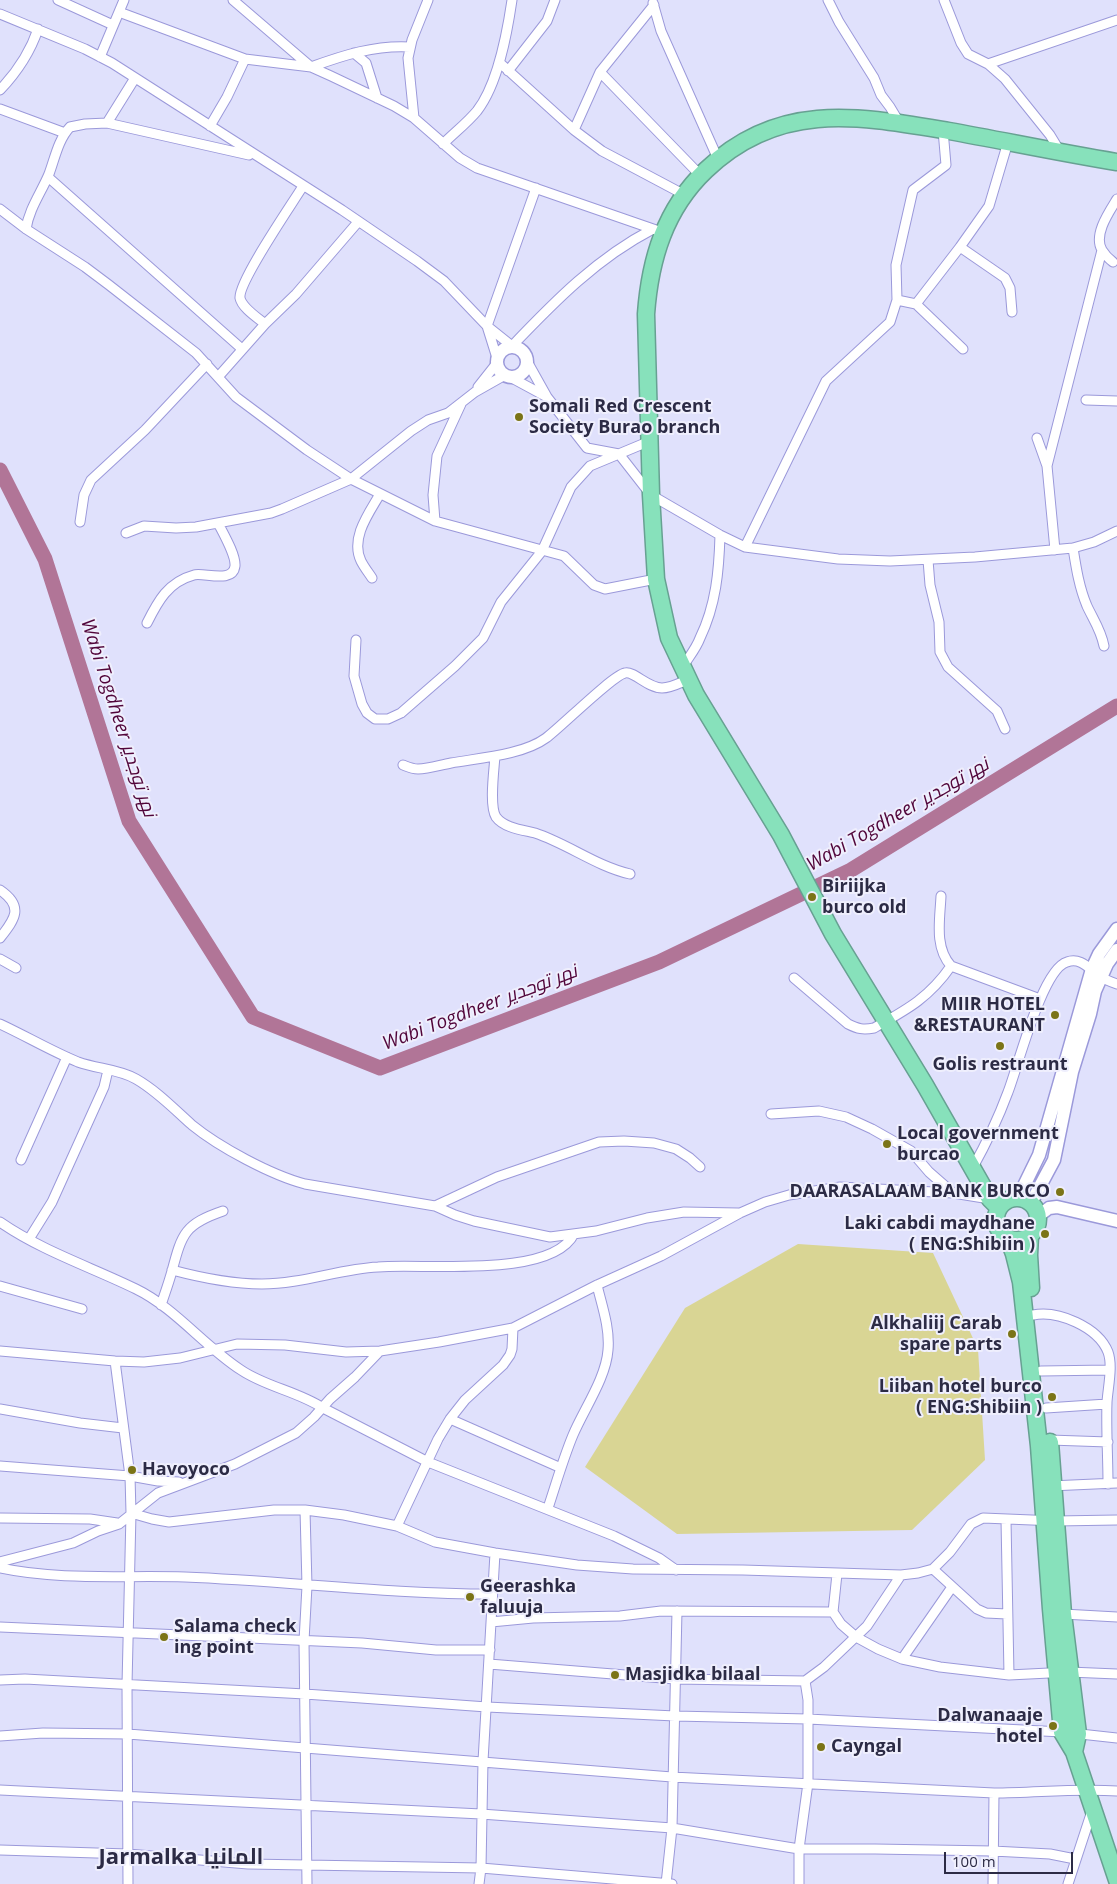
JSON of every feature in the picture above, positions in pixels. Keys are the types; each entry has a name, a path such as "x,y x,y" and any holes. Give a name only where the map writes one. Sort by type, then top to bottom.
{"highway":[{"path":"1048,1486 1039,1446 1021,1282 1008,1238 998,1228 994,1203 833,934 781,834 685,674 669,638 656,579 651,495 646,314 648,284 658,231 683,194 718,159 749,139 788,124 816,118 850,117 898,122 1117,162"},
{"path":"994,1203 1010,1199 1029,1206 1038,1223 1030,1235 1023,1239 1008,1238"},
{"path":"1030,1235 1029,1255 1033,1315 1050,1440 1048,1486 1050,1520 1070,1733 1086,1789 1114,1859 1117,1880"},
{"path":"1050,1520 1063,1614 1063,1672"}],"street":[{"path":"58,0 113,25"},
{"path":"100,57 124,0"},
{"path":"414,118 409,68 410,47 428,0"},
{"path":"443,144 479,109 500,63 512,0"},
{"path":"508,71 546,21 555,0"},
{"path":"828,0 898,122"},
{"path":"944,0 961,43 968,54 988,64 1005,79 1062,153"},
{"path":"237,1 311,68"},
{"path":"574,130 600,72 653,3"},
{"path":"653,3 661,31 718,159"},
{"path":"119,12 245,59 311,68 414,118 460,158 477,168 658,231"},
{"path":"0,14 100,57 135,78 358,222 444,281 487,326 512,346 522,349 547,398 587,448 619,454 651,495 720,535 745,547 838,559 928,560 1073,548 1094,542 1117,531"},
{"path":"988,64 1117,20"},
{"path":"0,90 17,72 33,45 38,29"},
{"path":"311,68 354,53 381,47 410,47"},
{"path":"354,53 366,63 376,98"},
{"path":"210,126 227,97 245,59"},
{"path":"500,63 574,130 602,151 683,194"},
{"path":"600,72 700,176"},
{"path":"107,123 135,78"},
{"path":"0,109 65,133"},
{"path":"26,229 33,205 48,177 65,133 70,127 107,123 256,157"},
{"path":"745,547 826,381 890,322 897,300 896,265 913,190 946,165 944,130"},
{"path":"916,304 960,248 989,206 1008,142"},
{"path":"48,177 242,349"},
{"path":"265,324 240,299 241,293 267,243 303,186"},
{"path":"536,188 487,326 501,372 547,398"},
{"path":"1046,466 1102,250 1100,241 1101,230 1117,199"},
{"path":"0,209 26,229 109,285 196,353 236,397 351,479 435,521 564,556 594,585 605,589 656,579"},
{"path":"218,377 265,324 296,294 358,222"},
{"path":"475,392 503,350 512,346 562,294 600,262 630,241 658,231"},
{"path":"960,248 1005,278 1010,288 1012,312"},
{"path":"1102,250 1113,262"},
{"path":"897,300 916,304 963,349"},
{"path":"126,534 144,526 183,528 271,513 351,479 411,431 428,420 448,413 475,392 508,376 520,375 524,372 528,363"},
{"path":"80,522 84,495 91,480 145,430 207,364"},
{"path":"1086,400 1117,401"},
{"path":"435,521 433,495 437,456 462,402"},
{"path":"1037,438 1046,466 1054,550"},
{"path":"356,640 354,676 362,704 367,713 375,719 388,719 400,714 455,666 483,638 501,602 542,551 570,487 590,466 650,441"},
{"path":"372,578 361,560 357,548 360,533 380,494"},
{"path":"147,623 163,594 174,583 196,574 219,577 227,575 234,569 233,557 218,523"},
{"path":"403,765 418,769 495,756 530,746 544,739 619,675 626,672 633,674 652,687 665,688 685,674 713,603 717,586 720,535"},
{"path":"1073,548 1082,590 1102,634 1104,646"},
{"path":"928,560 930,585 939,622 939,646 944,660 948,667 996,711 1005,729"},
{"path":"495,756 492,804 497,818 502,823 537,834 576,850 600,864 630,874"},
{"path":"0,890 12,903 16,914 0,938"},
{"path":"941,896 939,938 943,954 950,966 1040,999"},
{"path":"1029,1206 1039,1155 1067,1070 1090,1014 1095,991 1099,954 1117,929"},
{"path":"1096,973 1107,964 1117,950"},
{"path":"0,959 16,968"},
{"path":"972,1169 988,1140 1008,1093 1040,999 1056,969 1065,962 1081,962 1096,973 1117,984"},
{"path":"794,978 848,1024 857,1029 874,1028 922,999 939,983 950,966"},
{"path":"0,1024 80,1063 136,1079 215,1142 287,1180 436,1206 474,1221 556,1237 596,1231 647,1218 684,1212 740,1213"},
{"path":"21,1160 67,1057"},
{"path":"29,1239 52,1202 104,1087 108,1070"},
{"path":"1029,1206 1054,1160 1067,1070"},
{"path":"771,1114 819,1111 846,1117 872,1128 911,1151 953,1193"},
{"path":"436,1206 497,1177 600,1142 654,1143 676,1149 700,1167"},
{"path":"1039,1155 1054,1160"},
{"path":"0,1350 115,1361 164,1360 238,1344 295,1346 346,1352 380,1351 485,1335 513,1328 597,1285 662,1256 740,1213 765,1202 789,1195 840,1187 953,1193 994,1203"},
{"path":"1029,1206 1057,1207 1117,1221"},
{"path":"162,1305 182,1236 204,1218 223,1211"},
{"path":"0,1222 68,1260 136,1289 162,1305 227,1361 262,1382 308,1398 323,1408 428,1462 548,1508 639,1548 659,1558 676,1570"},
{"path":"172,1270 234,1283 261,1284 292,1282 337,1272 378,1267 494,1266 551,1253 566,1246 574,1234"},
{"path":"548,1508 573,1436 598,1383 607,1357 608,1339 605,1316 597,1285"},
{"path":"0,1286 82,1309"},
{"path":"1033,1315 1043,1313 1060,1315 1076,1322 1104,1346 1108,1353 1108,1442 1113,1483 1048,1486"},
{"path":"397,1526 438,1439 450,1419 465,1400 503,1365 510,1355 513,1328"},
{"path":"0,1562 73,1543 98,1531 119,1524 158,1493 235,1464 296,1433 380,1351"},
{"path":"115,1361 130,1476 131,1513 127,1685 128,1884"},
{"path":"1041,1371 1109,1370"},
{"path":"1046,1408 1107,1404"},
{"path":"0,1409 80,1423 123,1428"},
{"path":"450,1419 561,1468"},
{"path":"1050,1440 1108,1442"},
{"path":"0,1466 130,1476 158,1481 187,1483"},
{"path":"131,1513 169,1522 265,1510 305,1510 344,1514 397,1526 435,1542 577,1565 633,1569 901,1575 933,1569 950,1552 970,1524 983,1518 1006,1520 1117,1520"},
{"path":"305,1510 307,1586 304,1641 307,1884"},
{"path":"0,1518 90,1519 119,1524"},
{"path":"1006,1520 1009,1675"},
{"path":"479,1884 491,1594 495,1553"},
{"path":"0,1568 36,1574 129,1578 183,1577 307,1586 491,1594"},
{"path":"933,1569 977,1610 986,1613 1007,1614"},
{"path":"837,1574 833,1612 841,1624 856,1637 902,1659 940,1667 1009,1675 1063,1672 1117,1674"},
{"path":"489,1664 675,1679 805,1681 824,1667 856,1637 877,1612 901,1575"},
{"path":"902,1659 952,1587"},
{"path":"491,1622 532,1618 620,1616 648,1612 677,1611 833,1612"},
{"path":"0,1850 128,1854 248,1864 481,1868 668,1884 672,1828 677,1611"},
{"path":"1063,1614 1117,1617"},
{"path":"0,1627 362,1643 436,1650 490,1650"},
{"path":"0,1680 25,1679 305,1694 487,1708 675,1716 808,1719 1070,1733 1117,1738"},
{"path":"799,1884 799,1849 808,1783 808,1700 805,1681"},
{"path":"0,1736 43,1733 128,1734 672,1777 994,1793 1086,1789 1117,1791"},
{"path":"0,1790 481,1814 672,1828 799,1849 1050,1854 1075,1859"},
{"path":"993,1884 994,1793"},
{"path":"1068,1884 1093,1806"}],"shaded area":[{"path":"798,1244 933,1253 978,1349 985,1460 912,1530 677,1534 585,1467 685,1308"}],"waterway":[{"name":"Wabi Togdheer نهر توجدير","path":"0,470 45,559 129,821 253,1017 380,1068 659,962 851,870 1117,706"}],"place":[{"name":"Somali Red Crescent Society Burao branch","path":"519,417"},
{"name":"Biriijka burco old","path":"812,897"},
{"name":"MIIR HOTEL &RESTAURANT","path":"1055,1015"},
{"name":"Golis restraunt","path":"1000,1046"},
{"name":"Local government burcao","path":"887,1144"},
{"name":"DAARASALAAM BANK BURCO","path":"1060,1192"},
{"name":"Laki cabdi maydhane ( ENG:Shibiin )","path":"1045,1234"},
{"name":"Alkhaliij Carab spare parts","path":"1012,1334"},
{"name":"Liiban hotel burco ( ENG:Shibiin )","path":"1052,1397"},
{"name":"Havoyoco","path":"132,1470"},
{"name":"Geerashka faluuja","path":"470,1597"},
{"name":"Salama check ing point","path":"164,1637"},
{"name":"Masjidka bilaal","path":"615,1675"},
{"name":"Dalwanaaje hotel","path":"1053,1726"},
{"name":"Cayngal","path":"821,1747"}],"district":[{"name":"Jarmalka المانيا","path":"181,1858"}]}
